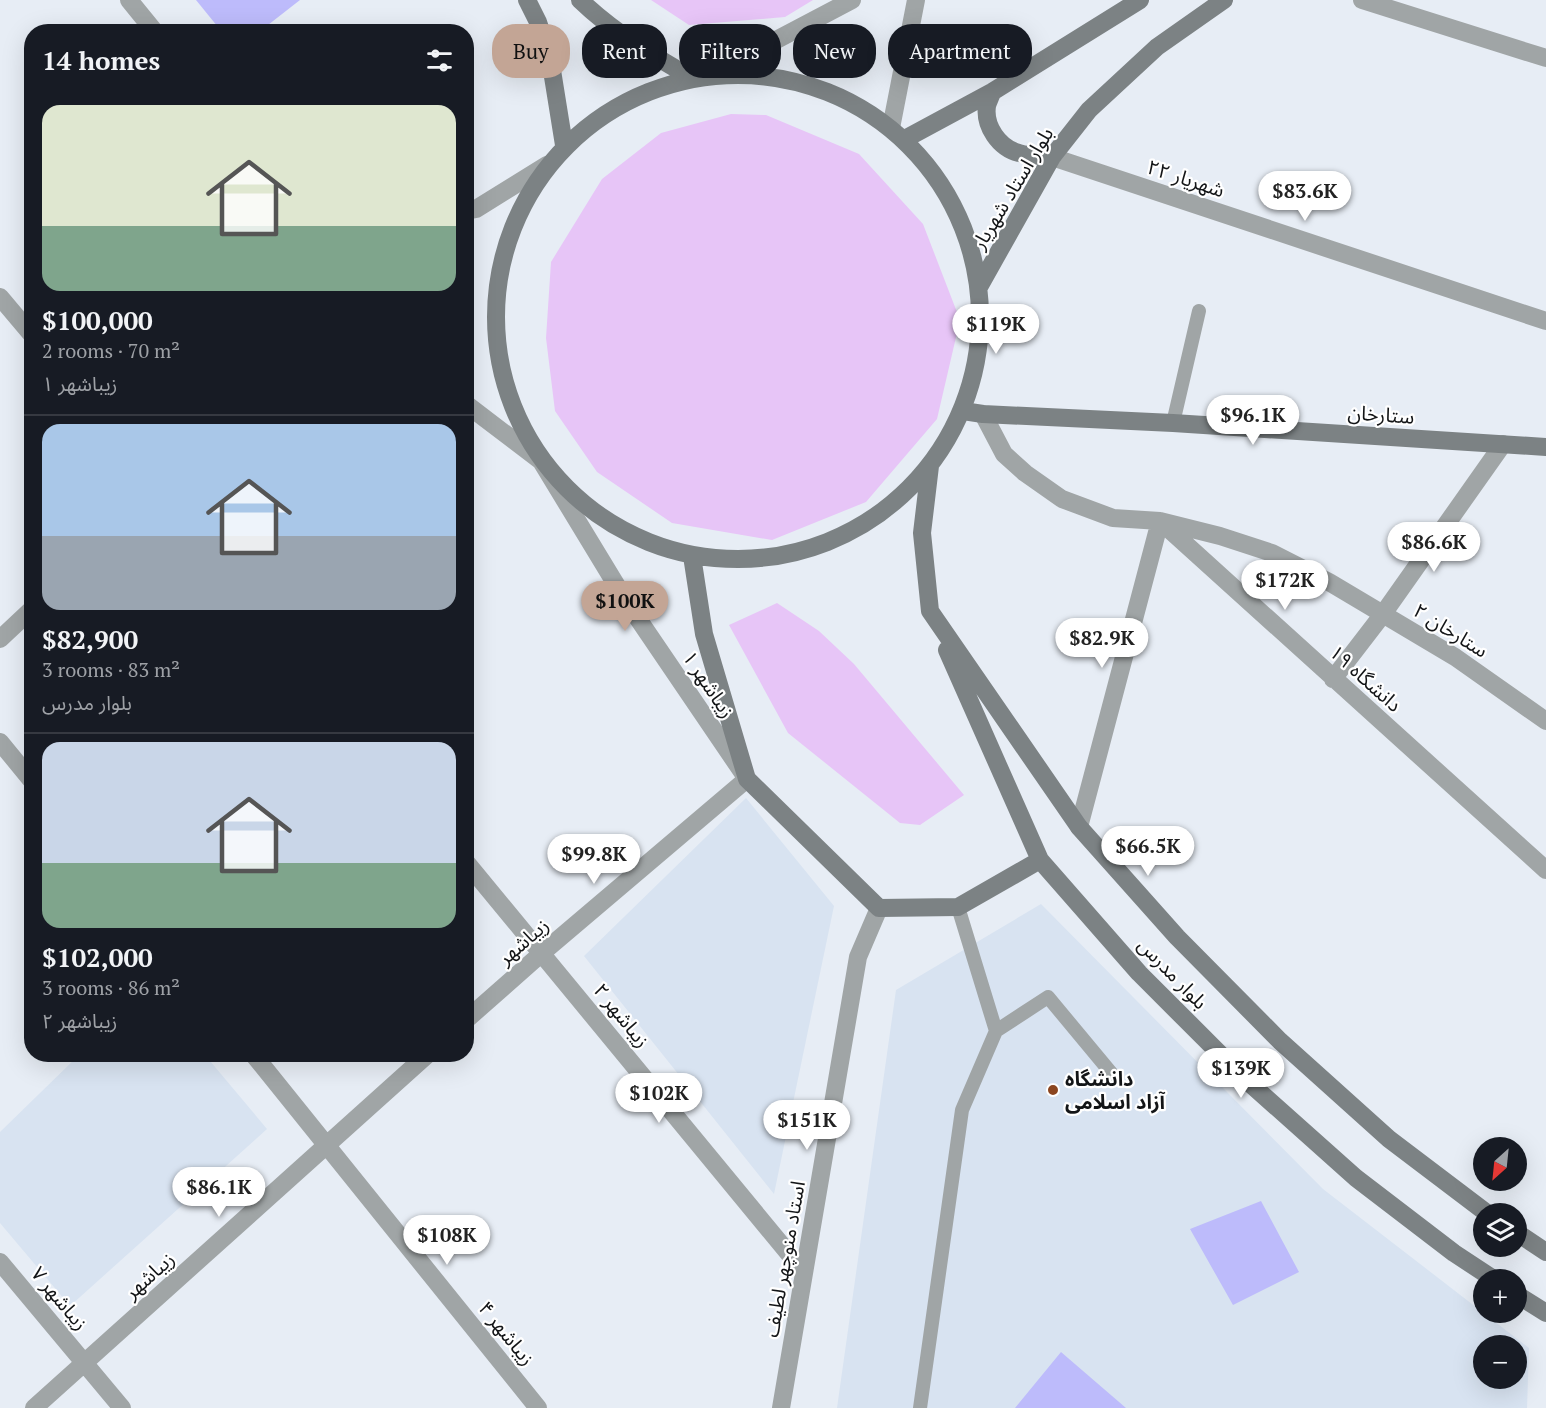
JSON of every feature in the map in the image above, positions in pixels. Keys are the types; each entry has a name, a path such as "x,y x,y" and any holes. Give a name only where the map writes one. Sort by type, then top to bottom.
{"main road":[{"path":"527,0 538,22 550,58 564,145"},
{"path":"580,0 621,34 679,66"},
{"path":"897,134 992,92 1140,0"},
{"name":"بلوار استاد شهریار","path":"979,287 1052,157 1089,110 1157,47 1224,0"},
{"path":"696,78 645,92 602,114 564,145 547,165 514,219 496,280 495,344 510,405 542,461 611,519 692,556 746,560 799,552 849,534 893,504 930,466 963,411 979,350 979,287 965,232 940,182 897,134 805,83 718,78"},
{"path":"992,92 987,106 988,121 993,135 1003,146 1016,153 1052,157"},
{"name":"ستارخان","path":"963,411 1546,447"},
{"name":"بلوار مدرس","path":"930,466 922,533 930,611 1040,860 1139,973 1245,1078 1356,1178 1478,1269"},
{"path":"692,556 704,634 747,779 879,908 958,907 1040,860"},
{"name":"بلوار مدرس","path":"930,611 1079,826 1177,937 1280,1041 1389,1139 1473,1203"},
{"path":"1527,1239 1546,1252"},
{"path":"1527,1301 1546,1313"}],"street":[{"path":"129,0 148,24"},
{"path":"781,36 852,0"},
{"path":"897,134 916,0"},
{"path":"1362,0 1546,58"},
{"name":"شهریار ۲۲","path":"1052,157 1546,321"},
{"path":"474,209 547,165"},
{"path":"0,297 24,326"},
{"path":"474,410 542,461"},
{"path":"983,414 1004,454 1025,473 1062,499 1113,518 1160,522 1079,826"},
{"path":"1333,679 1383,614 1503,444"},
{"name":"زیباشهر ۱","path":"542,461 626,601 747,779"},
{"name":"ستارخان ۲","path":"1160,522 1220,536 1272,554 1329,582 1455,657 1546,721"},
{"name":"دانشگاه ۱۹","path":"1160,522 1546,870"},
{"path":"0,639 24,616"},
{"path":"0,742 24,771"},
{"name":"زیباشهر","path":"474,1013 747,779"},
{"name":"زیباشهر ۲","path":"474,872 804,1272"},
{"name":"استاد منوچهر لطیف","path":"781,1408 858,957 879,908"},
{"name":"زیباشهر ۴","path":"259,1062 538,1408"},
{"name":"زیباشهر","path":"34,1408 419,1062"},
{"name":"زیباشهر ۷","path":"0,1262 122,1408"}],"lane":[{"path":"1173,423 1199,311"},
{"path":"958,907 996,1031"},
{"path":"920,1408 962,1110 996,1031 1048,997 1112,1074"}],"shaded area":[{"path":"651,0 813,0 785,17 687,24"},
{"path":"731,114 766,115 859,154 923,224 960,320 937,419 866,502 772,540 672,523 597,472 555,411 546,338 551,262 602,179 661,133"},
{"path":"777,603 819,631 854,664 964,795 920,825 900,823 788,733 729,625"},
{"path":"746,798 834,906 774,1194 584,956"},
{"name":"دانشگاه آزاد اسلامی","path":"1041,904 1323,1189 1473,1305 1473,1323 1497,1323 1512,1335 1473,1335 1473,1389 1527,1389 1527,1346 1529,1348 1527,1408 837,1408 896,990"},
{"path":"72,1062 211,1062 267,1129 70,1306 0,1223 0,1132"}],"building":[{"path":"196,0 300,0 269,24 216,24"},
{"path":"1261,1201 1299,1272 1233,1305 1190,1229"},
{"path":"1061,1352 1126,1408 1015,1408"}],"place":[{"name":"دانشگاه آزاد اسلامی","path":"1053,1090"}]}
